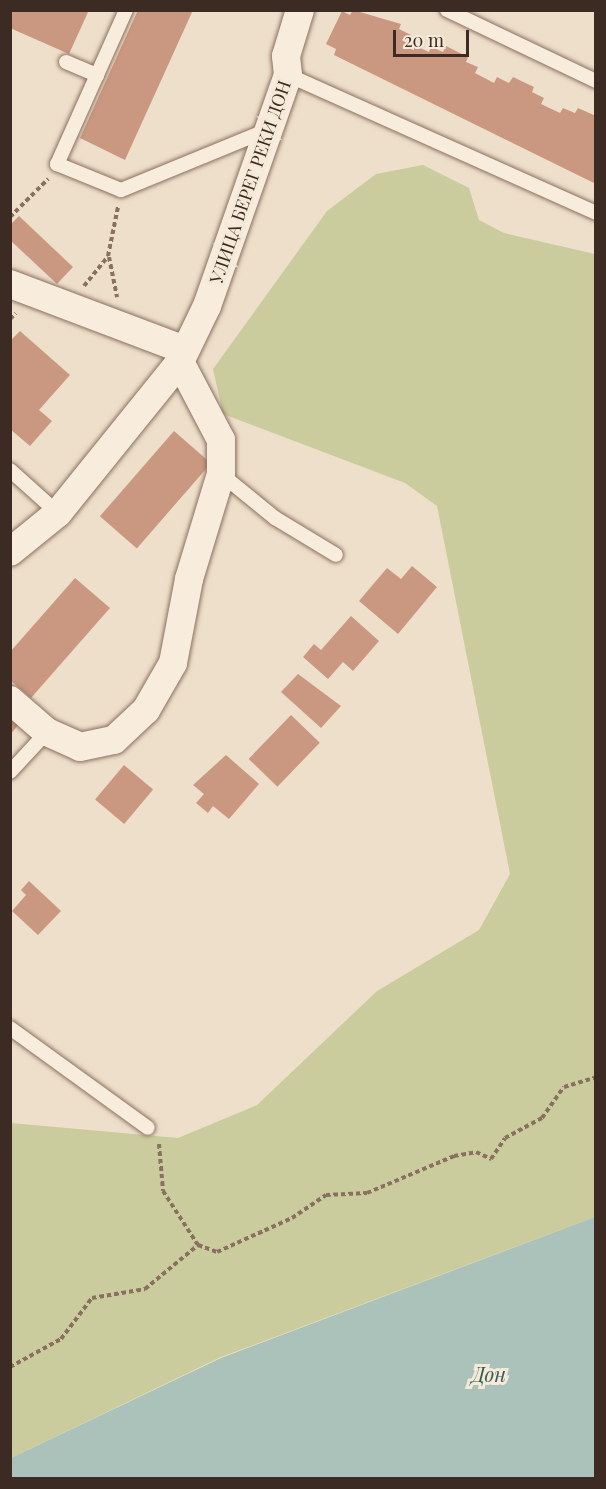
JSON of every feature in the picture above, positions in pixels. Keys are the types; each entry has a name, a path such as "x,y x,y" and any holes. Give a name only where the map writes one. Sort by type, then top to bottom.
{"street":[{"name":"УЛИЦА БЕРЕГ РЕКИ ДОН","path":"10,552 58,513 182,356 207,306 265,131 288,75 286,56 300,10"},
{"path":"10,284 123,327 182,356 221,440 221,474 189,579 173,663 146,710 114,740 80,747 47,732 10,700"}],"lane":[{"path":"126,10 61,166 121,190 265,131"},
{"path":"447,10 596,81"},
{"path":"66,62 97,75"},
{"path":"288,75 596,213"},
{"path":"10,470 58,513"},
{"path":"221,474 275,518 336,555"},
{"path":"10,772 47,732"},
{"path":"10,1028 148,1128"}],"path":[{"path":"10,217 61,166"},
{"path":"121,190 108,256 123,327"},
{"path":"16,315 59,303 79,292 108,256"},
{"path":"148,1128 163,1150 163,1191 198,1245 217,1252 292,1218 326,1195 367,1193 454,1156 476,1152 491,1159 506,1138 542,1118 564,1087 596,1077"},
{"path":"10,1367 61,1339 93,1298 145,1289 198,1245"}],"green space":[{"path":"423,165 469,188 479,220 504,233 595,254 595,1217 221,1357 11,1458 11,1123 178,1138 257,1105 377,991 479,930 510,874 437,506 405,483 223,414 213,369 327,211 376,174"}],"water":[{"name":"Дон","path":"595,1217 595,1478 11,1478 11,1458 221,1358"}],"building":[{"path":"10,10 89,10 69,54 10,28"},
{"path":"138,10 193,10 125,160 80,138"},
{"path":"353,10 401,24 399,29 411,35 407,42 429,52 431,47 443,52 446,46 468,57 466,62 478,67 475,73 494,83 497,77 509,83 513,77 534,87 532,92 544,98 541,104 560,113 563,108 575,113 578,108 596,116 596,184 334,55 336,49 326,44 342,11 350,15"},
{"path":"19,216 73,267 57,284 10,240 10,225"},
{"path":"20,331 70,375 39,410 52,421 30,446 10,429 10,341"},
{"path":"174,431 211,463 137,548 100,516"},
{"path":"412,566 437,587 398,634 359,601 387,568 401,579"},
{"path":"75,578 110,608 31,698 10,680 10,652"},
{"path":"351,616 379,641 353,671 343,662 328,679 303,657 314,644 321,650"},
{"path":"298,674 341,706 321,728 281,692"},
{"path":"291,715 320,743 277,787 249,759"},
{"path":"10,716 19,724 10,735"},
{"path":"226,755 259,784 229,819 213,806 208,813 196,803 204,794 193,785"},
{"path":"124,765 153,789 124,824 95,799"},
{"path":"29,881 61,911 38,935 12,911 26,895 21,890"}]}
